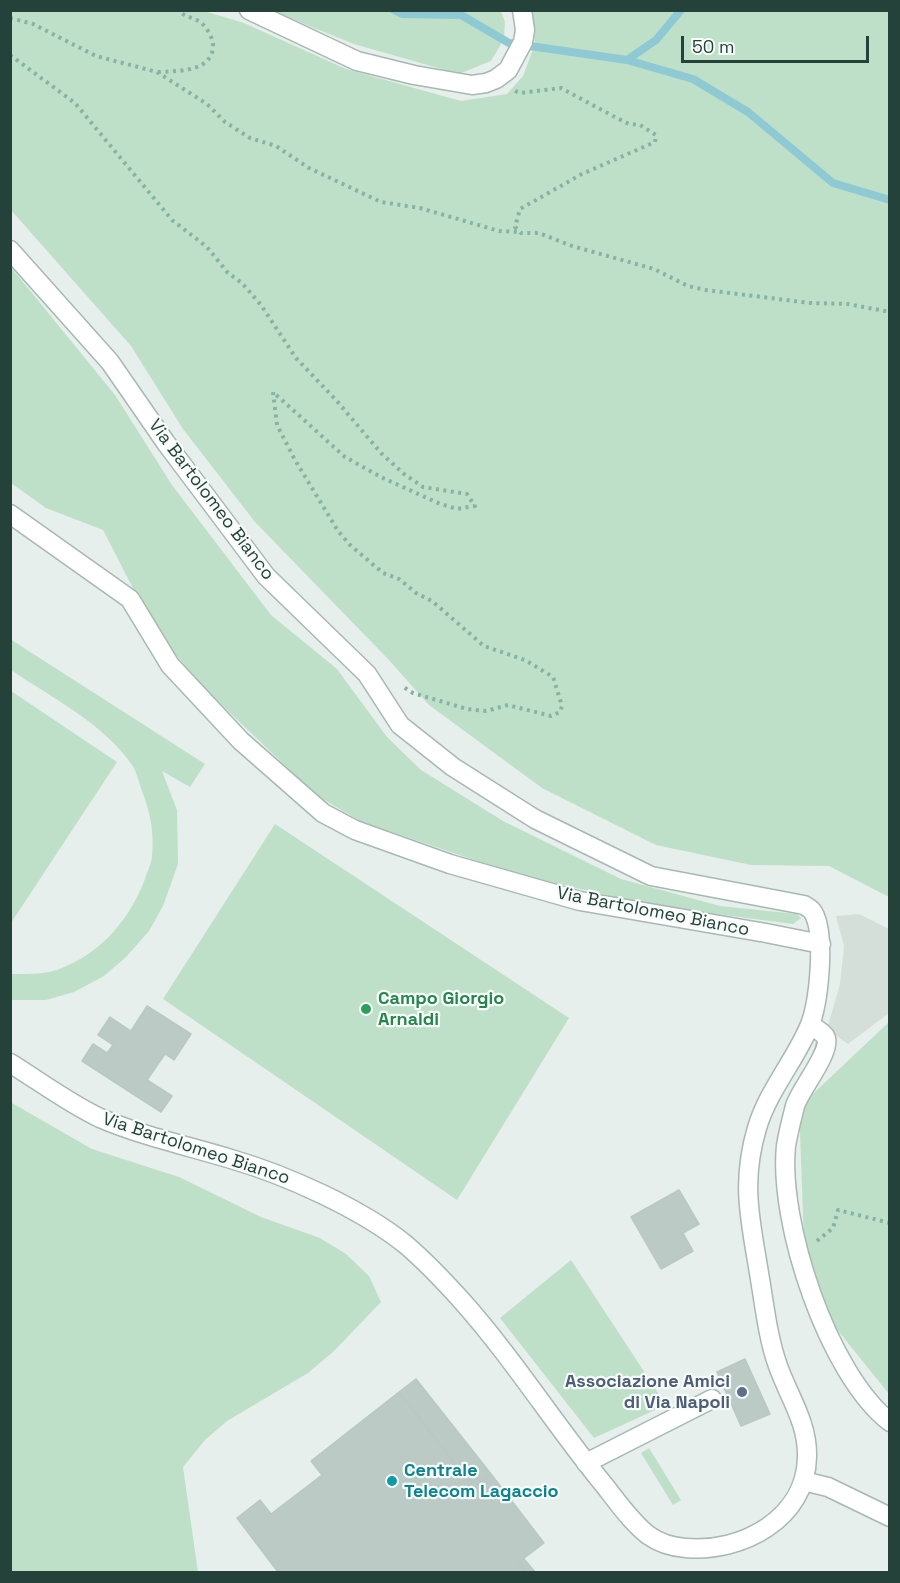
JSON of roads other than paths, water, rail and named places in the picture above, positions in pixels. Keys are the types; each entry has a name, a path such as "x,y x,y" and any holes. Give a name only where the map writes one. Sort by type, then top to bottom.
{"street":[{"path":"249,10 357,61 458,84 486,83 508,70 523,42 525,30 522,10"},
{"name":"Via Bartolomeo Bianco","path":"10,250 110,362 166,444 266,576 367,674 400,725 453,767 535,819 651,876 808,907 816,918 820,944 818,985 811,1025 769,1098 759,1122 747,1172 747,1198 770,1341 805,1432 807,1459 803,1481 792,1504 773,1524 754,1536 735,1543 687,1549 665,1545 637,1525 586,1463 492,1337 462,1301 404,1244 377,1224 292,1180 235,1160 139,1132 97,1116 10,1063"},
{"name":"Via Bartolomeo Bianco","path":"10,514 130,599 171,665 241,741 323,813 356,830 450,864 580,901 820,944"},
{"path":"811,1025 825,1035 827,1042 822,1056 796,1103 786,1146 787,1192 798,1251 825,1329 848,1375 890,1422"},
{"path":"586,1463 712,1399"},
{"path":"803,1481 828,1487 890,1516"}],"waterway":[{"path":"394,10 402,14 461,15 509,43 627,60 693,79 748,112 833,183 890,200"},
{"path":"627,60 656,40 681,10"}],"place":[{"name":"Campo Giorgio Arnaldi","path":"366,1009"},
{"name":"Associazione Amici di Via Napoli","path":"742,1392"},
{"name":"Centrale Telecom Lagaccio","path":"392,1481"}]}
